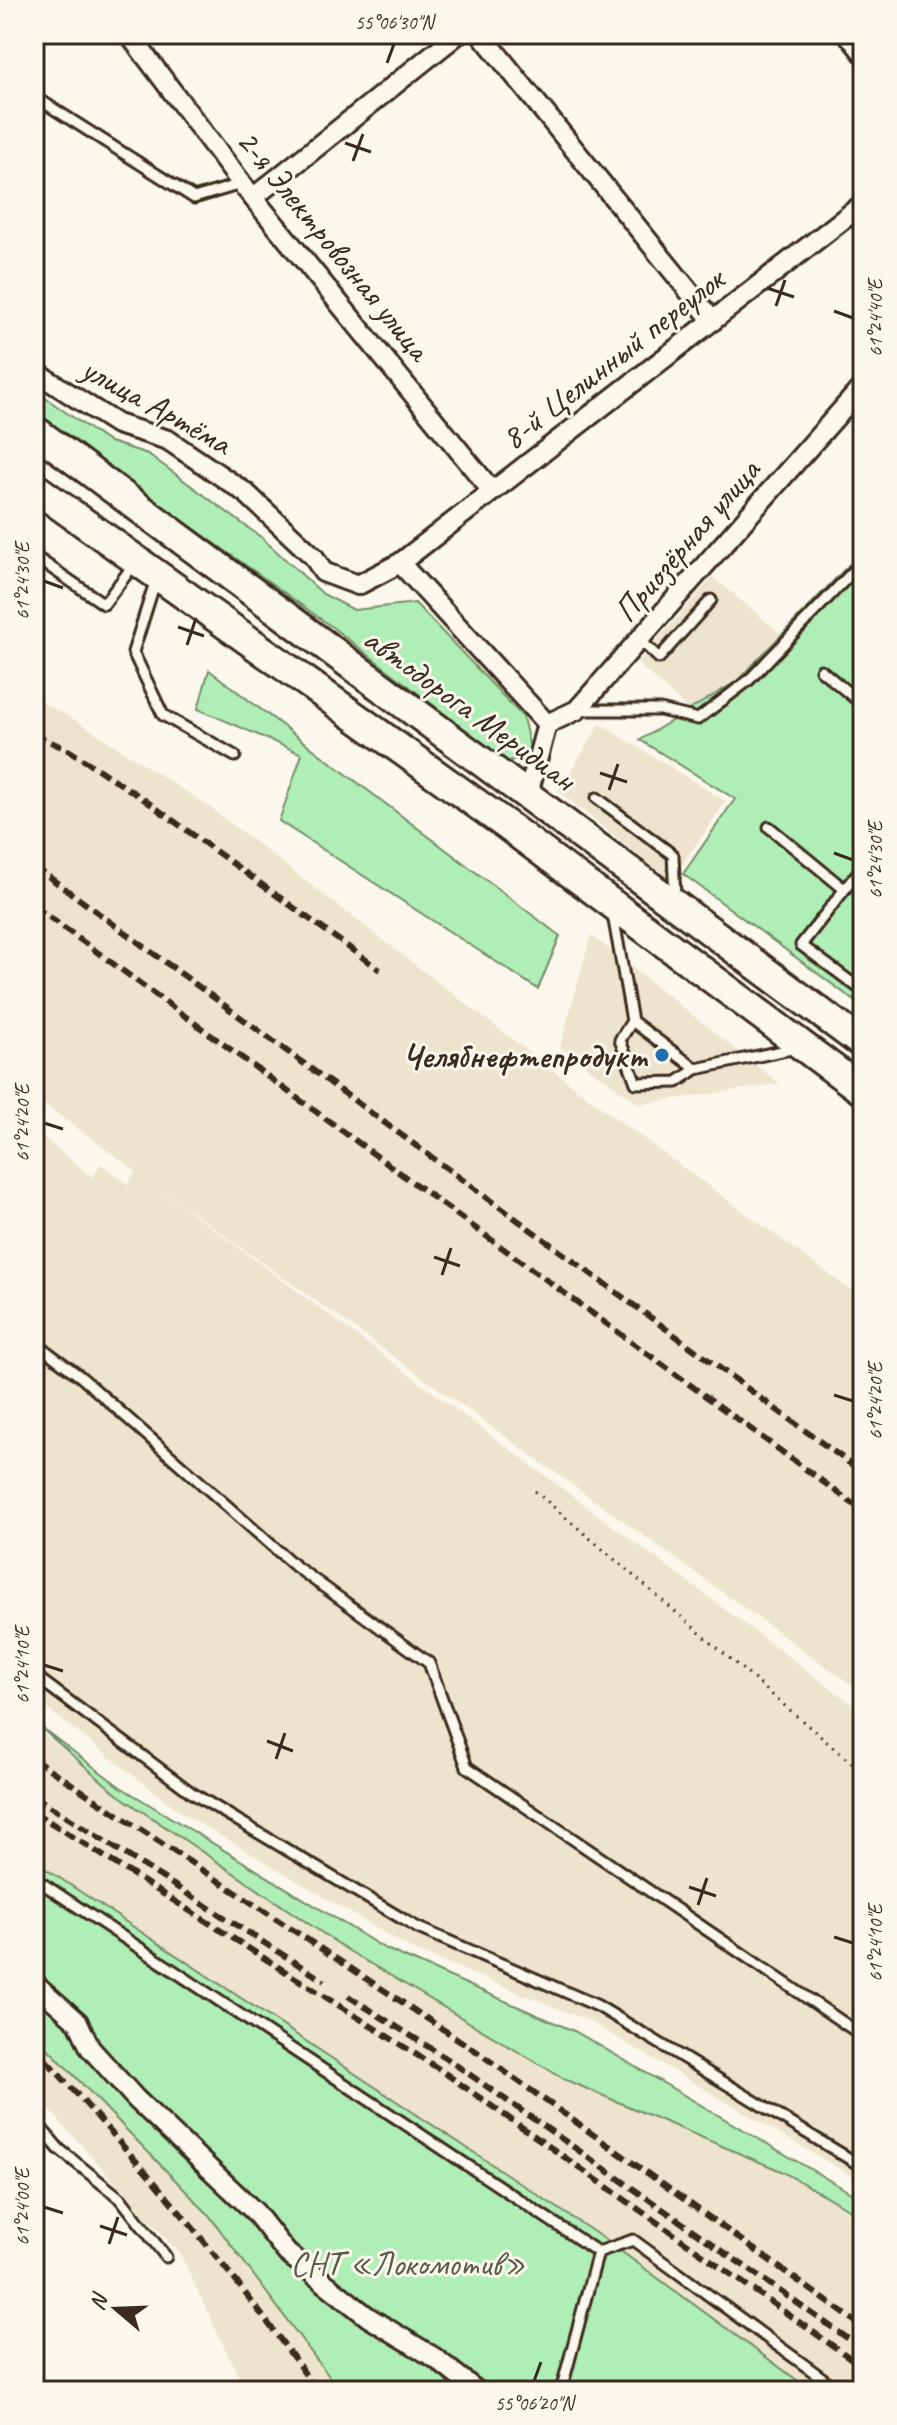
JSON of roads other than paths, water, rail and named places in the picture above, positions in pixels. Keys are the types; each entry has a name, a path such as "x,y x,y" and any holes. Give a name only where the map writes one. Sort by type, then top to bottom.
{"main road":[{"name":"автодорога Меридиан","path":"34,430 863,1044"},
{"path":"35,488 505,824 863,1091"},
{"path":"505,824 528,794"}],"street":[{"name":"2-я Электровозная улица","path":"129,34 248,190 492,491"},
{"path":"428,34 440,50"},
{"path":"248,190 458,34"},
{"path":"481,34 713,321"},
{"path":"848,34 863,53"},
{"name":"8-й Целинный переулок","path":"400,563 863,204"},
{"name":"улица Артёма","path":"34,371 117,424 168,440 246,493 314,557 323,572 358,585 400,563"},
{"name":"Приозёрная улица","path":"547,724 577,710 863,386"},
{"path":"400,563 547,724 528,794"},
{"path":"34,1983 78,2022 90,2048 136,2099 255,2212 287,2253 368,2317 435,2358 477,2391"}],"lane":[{"path":"43,102 194,198 248,190"},
{"path":"34,556 104,604 147,568"},
{"path":"577,710 660,710 698,719 749,680 863,561"},
{"path":"147,568 133,652 163,715 235,756"},
{"path":"641,641 659,658 711,600"},
{"path":"821,670 863,705"},
{"path":"597,798 673,855 676,905"},
{"path":"769,827 844,889"},
{"path":"863,866 801,945 863,991"},
{"path":"611,903 632,1021 620,1040 636,1083 677,1082 696,1069 803,1046"},
{"path":"632,1021 696,1069"},
{"path":"34,1342 81,1377 295,1566 429,1663 467,1767 863,2036"},
{"path":"34,1675 192,1793 416,1927 598,2006 863,2167"},
{"path":"34,1878 598,2252"},
{"path":"34,2120 59,2149 121,2199 166,2257"},
{"path":"598,2252 633,2240 840,2391"},
{"path":"561,2391 598,2252"}],"railway":[{"path":"34,734 70,751 142,798 380,970"},
{"path":"34,866 863,1473"},
{"path":"34,906 863,1511"},
{"path":"34,1759 476,2051 863,2327"},
{"path":"34,1796 324,1981"},
{"path":"34,1812 439,2069 863,2367"},
{"path":"348,1996 446,2058 863,2349"},
{"path":"34,2047 181,2214 285,2345 317,2391"}],"place":[{"name":"Челябнефтепродукт","path":"662,1055"}],"park label":[{"name":"СНТ «Локомотив»","path":"408,2263"}]}
